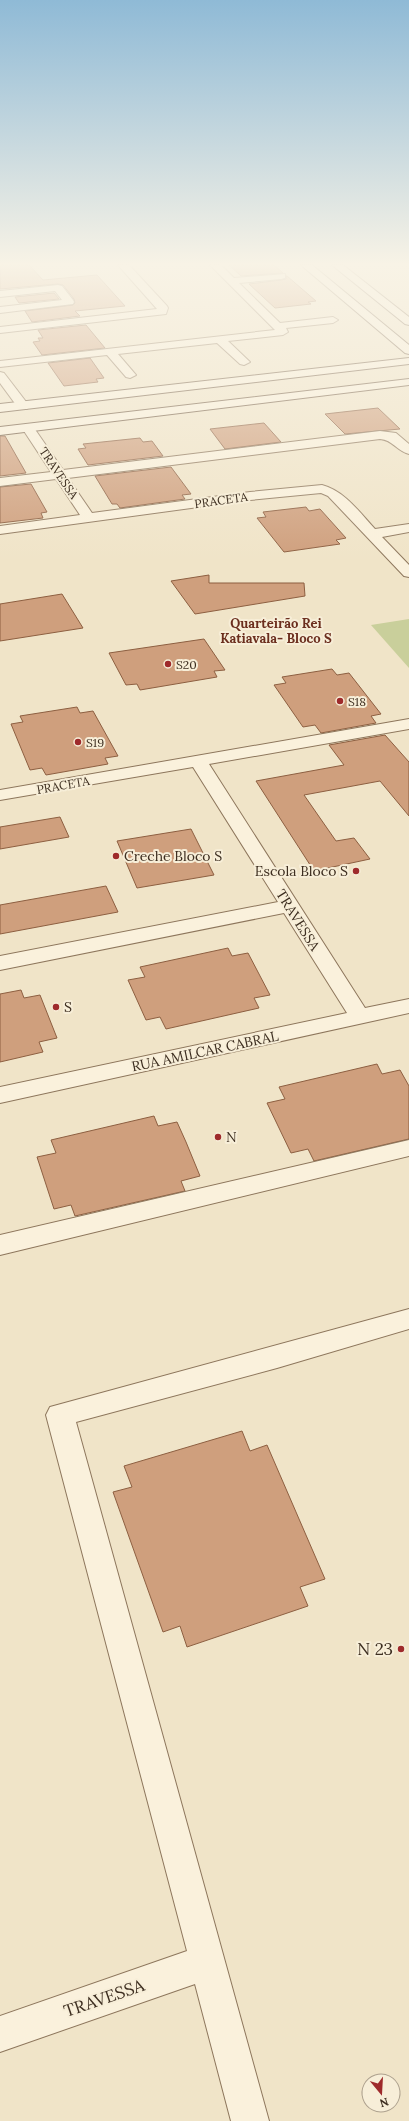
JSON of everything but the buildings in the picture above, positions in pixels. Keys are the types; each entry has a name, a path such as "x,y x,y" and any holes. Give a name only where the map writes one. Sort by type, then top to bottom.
{"street":[{"path":"120,364 130,375"},
{"path":"0,408 381,364"},
{"path":"353,367 380,373 383,379 378,386"},
{"path":"0,375 23,406"},
{"path":"0,431 409,382"},
{"name":"TRAVESSA","path":"28,428 89,519"},
{"path":"0,482 380,435 392,436 409,450"},
{"name":"PRACETA","path":"0,530 250,496 322,489 332,493 409,573"},
{"path":"373,534 409,528"},
{"name":"PRACETA","path":"0,795 199,762 409,724"},
{"name":"TRAVESSA","path":"199,762 360,1017"},
{"path":"0,963 289,906"},
{"name":"RUA AMILCAR CABRAL","path":"0,1095 360,1017 408,1008"},
{"path":"0,1245 409,1148"},
{"path":"250,2121 60,1415 277,1357 409,1319"},
{"name":"TRAVESSA","path":"0,2034 208,1962"}],"green space":[{"path":"409,619 409,668 371,625"}],"place":[{"name":"S20","path":"168,664"},
{"name":"S18","path":"340,701"},
{"name":"S19","path":"78,742"},
{"name":"Creche Bloco S","path":"116,856"},
{"name":"Escola Bloco S","path":"356,871"},
{"name":"S","path":"56,1007"},
{"name":"N","path":"218,1137"},
{"name":"N 23","path":"401,1649"}],"district":[{"name":"Quarteirão Rei Katiavala- Bloco S","path":"276,630"}]}
